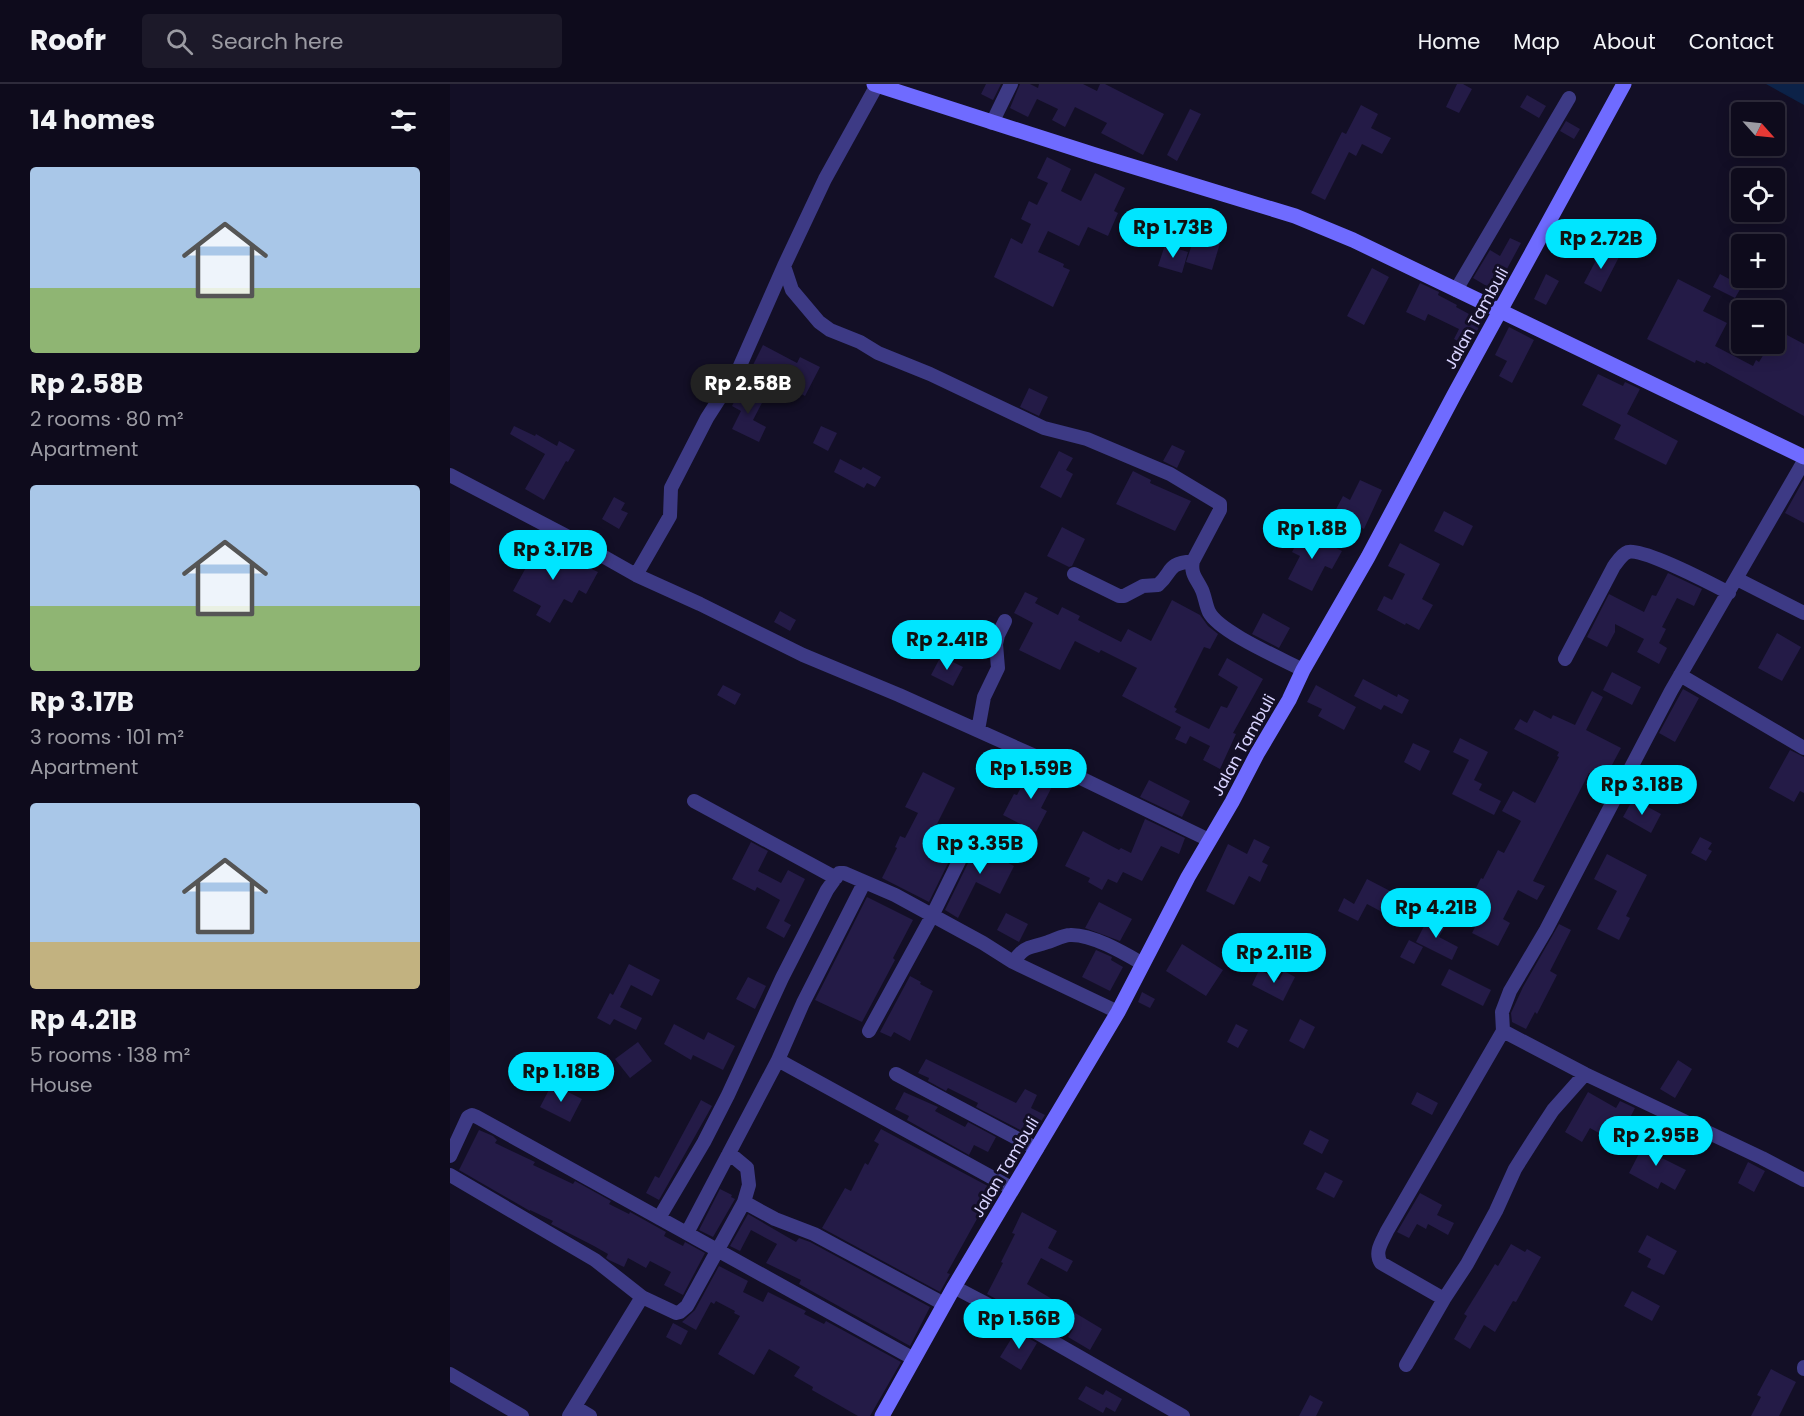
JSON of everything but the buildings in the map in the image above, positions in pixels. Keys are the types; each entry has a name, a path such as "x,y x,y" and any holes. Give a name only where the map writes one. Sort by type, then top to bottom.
{"street":[{"path":"636,575 670,516 671,488 707,418 739,368 825,179 875,84 992,123 1295,216 1353,240 1501,310 1804,459 1730,592 1680,675 1546,930 1510,991 1502,1012 1503,1031 1387,1231 1378,1251 1381,1263 1444,1299"},
{"path":"992,123 1011,84"},
{"name":"Jalan Tambuli","path":"882,1416 944,1304 1118,1012 1209,840 1368,557 1624,84"},
{"path":"1456,290 1569,99"},
{"path":"784,266 792,290 819,322 830,330 1044,428 1087,439 1170,474 1220,504 1220,510 1191,569 1205,597 1209,612 1244,640 1303,670"},
{"path":"450,475 636,575 803,655 899,694 978,730 1209,840"},
{"path":"1565,659 1614,566 1623,555 1629,552 1644,554 1730,592"},
{"path":"1074,574 1119,596 1124,596 1143,586 1158,585 1170,568 1176,564 1193,561"},
{"path":"1737,579 1804,613"},
{"path":"978,730 984,697 998,668 996,644 1005,621"},
{"path":"1680,675 1804,748"},
{"path":"694,801 836,878"},
{"path":"869,1030 932,916 961,857"},
{"path":"659,1218 719,1114 782,978 839,873 844,873 895,895 1013,962 1118,1012"},
{"path":"687,1233 778,1059 803,1003 864,883"},
{"path":"1013,962 1024,948 1068,935 1081,936 1097,942 1143,964"},
{"path":"1503,1031 1585,1074 1804,1180"},
{"path":"778,1059 1013,1189"},
{"path":"896,1074 1037,1149"},
{"path":"1406,1365 1467,1264 1496,1211 1515,1169 1534,1138 1553,1110 1585,1074"},
{"path":"450,1156 468,1117 472,1115 914,1359"},
{"path":"450,1175 595,1260 642,1297 670,1311 680,1312 687,1306 744,1202 749,1185 747,1168 729,1153"},
{"path":"744,1202 775,1219 814,1234 944,1304"},
{"path":"954,1287 1183,1416"},
{"path":"590,1416 572,1411 642,1297"},
{"path":"450,1374 522,1416"}],"water":[{"path":"1766,84 1804,84 1804,105"}]}
